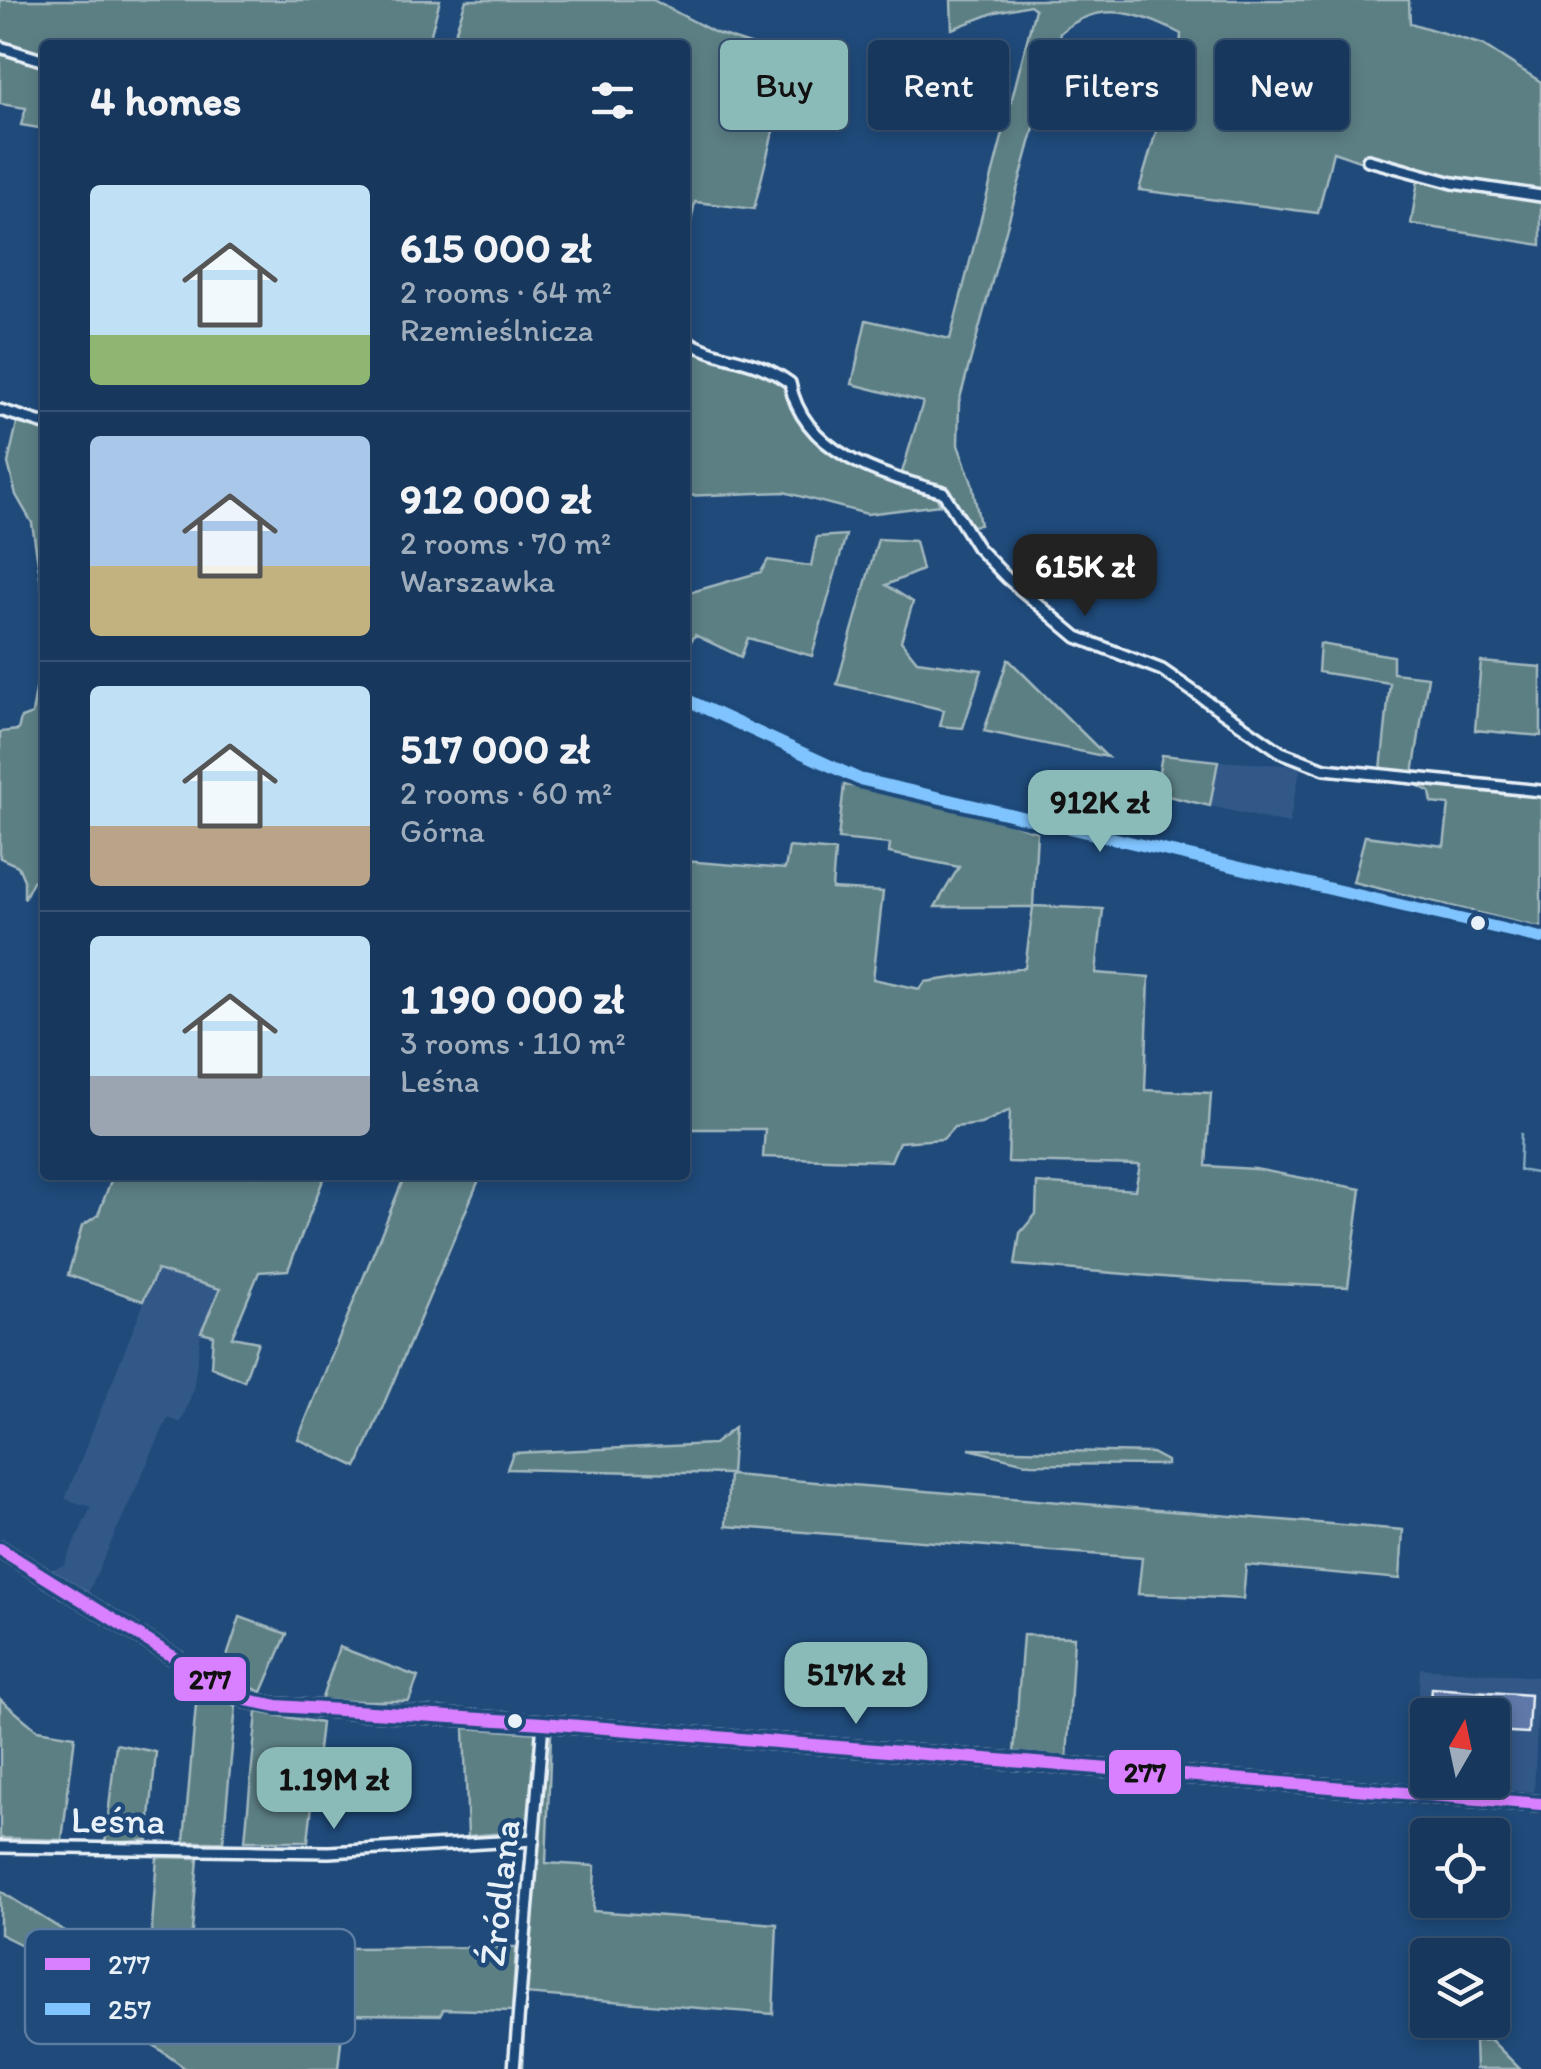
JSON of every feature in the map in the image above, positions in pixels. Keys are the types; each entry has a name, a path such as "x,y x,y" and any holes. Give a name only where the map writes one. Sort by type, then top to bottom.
{"street":[{"path":"0,46 40,59"},
{"path":"1368,160 1454,183 1541,196"},
{"path":"690,343 710,353 766,365 790,383 795,408 819,438 879,472 943,492 977,547 1077,637 1162,670 1282,752 1325,769 1541,790"},
{"path":"0,410 40,422"},
{"path":"690,701 859,779 1541,938"},
{"path":"0,1549 247,1700 277,1706 1541,1804"},
{"name":"Źródlana","path":"514,2069 543,1724"},
{"name":"Leśna","path":"0,1847 329,1852 534,1840"}],"shaded area":[{"path":"1218,761 1301,766 1289,824 1210,806"},
{"path":"157,1270 220,1289 201,1332 193,1391 181,1423 168,1418 88,1593 39,1567 52,1569 64,1565 91,1507 65,1499"},
{"path":"1420,1668 1539,1677 1534,1792 1510,1790 1510,1698 1418,1698"}],"green space":[{"path":"0,0 440,0 429,40 40,40 40,128 21,125 26,108 0,104"},
{"path":"466,0 653,0 738,40 720,40 720,130 773,130 754,209 695,202 690,227 690,40 453,40"},
{"path":"951,0 1409,0 1410,23 1483,45 1541,82 1541,192 1456,179 1366,154 1362,162 1333,152 1318,213 1139,190 1157,130 1195,130 1195,40 1181,40 1181,34 1118,12 1089,16 1074,23 1060,33 1058,40 1029,40 1029,130 1033,130 959,402 958,445 972,483 980,525 969,526 947,490 901,476 923,402 852,384 866,320 950,339 1004,130 1009,130 1009,110 1035,9 1030,5 996,12 952,29"},
{"path":"1418,180 1541,199 1541,245 1411,224"},
{"path":"690,349 786,381 794,406 823,443 865,469 936,496 940,505 867,514 784,492 690,496"},
{"path":"17,423 40,429 40,576 32,523 16,495 8,463"},
{"path":"846,535 812,656 748,638 741,657 695,635 690,642 690,593 761,572 768,560 811,566 817,537"},
{"path":"878,539 915,541 922,570 886,585 913,602 901,641 917,661 982,670 963,728 940,726 944,710 837,684"},
{"path":"1320,644 1393,656 1393,673 1428,677 1413,774 1381,770 1390,683 1318,672"},
{"path":"1008,659 1107,757 984,731"},
{"path":"1481,662 1541,667 1541,736 1475,730"},
{"path":"40,667 40,878 33,881 24,899 24,880 18,866 0,858 0,732 18,730 21,718 32,714"},
{"path":"1162,755 1218,761 1210,806 1155,793"},
{"path":"1413,783 1541,795 1541,928 1353,882 1365,836 1444,846 1449,805 1432,803 1430,792"},
{"path":"844,785 942,804 1037,832 1033,906 1103,909 1096,973 1149,977 1145,1090 1211,1093 1206,1166 1255,1169 1361,1189 1348,1287 1225,1282 1015,1265 1020,1233 1036,1214 1037,1183 1135,1190 1140,1165 1008,1162 1010,1110 981,1124 954,1127 943,1139 899,1142 891,1161 763,1157 765,1129 690,1129 690,861 785,869 789,847 835,851 832,889 883,892 873,979 920,989 925,982 1025,968 1033,907 935,907 959,867 889,853 890,844 838,839"},
{"path":"111,1180 323,1180 288,1270 259,1272 232,1337 258,1342 244,1381 211,1367 213,1335 201,1332 220,1289 157,1270 143,1301 68,1275 82,1226 98,1215"},
{"path":"403,1180 479,1180 357,1467 298,1439"},
{"path":"734,1428 731,1475 1403,1530 1400,1579 1246,1565 1243,1599 1138,1594 1142,1558 726,1526 729,1474 507,1469 513,1453 714,1444"},
{"path":"969,1449 1152,1453 1167,1461 1167,1465 1030,1464"},
{"path":"240,1617 287,1634 262,1692 221,1675"},
{"path":"1023,1635 1074,1637 1067,1760 1014,1754"},
{"path":"339,1647 418,1677 409,1701 321,1701"},
{"path":"198,1682 236,1706 223,1842 184,1842"},
{"path":"0,1699 37,1730 75,1736 62,1840 0,1838"},
{"path":"257,1712 321,1723 308,1841 245,1841"},
{"path":"464,1728 539,1733 529,1831 468,1836"},
{"path":"551,1735 546,1863 595,1866 593,1911 777,1924 773,2014 525,1994 522,2069 517,2069 547,1736"},
{"path":"116,1744 156,1752 148,1840 105,1844"},
{"path":"157,1857 198,1858 192,1929 152,1929"},
{"path":"0,1891 61,1929 25,1929 25,1946 0,1934"},
{"path":"516,1947 512,2011 443,2009 441,2015 355,2014 355,1948"},
{"path":"1491,2040 1520,2069 1476,2069 1475,2041"},
{"path":"152,2044 341,2044 338,2069 186,2069"}],"building":[{"path":"1432,1688 1530,1695 1528,1733 1510,1732 1510,1698 1431,1698"}],"waterway":[{"path":"1521,1134 1519,1170 1541,1174"}],"transit line":[{"name":"257","path":"690,701 859,779 1541,938"},
{"name":"277","path":"0,1549 209,1679 247,1700 277,1706 543,1723 1541,1804"}]}
